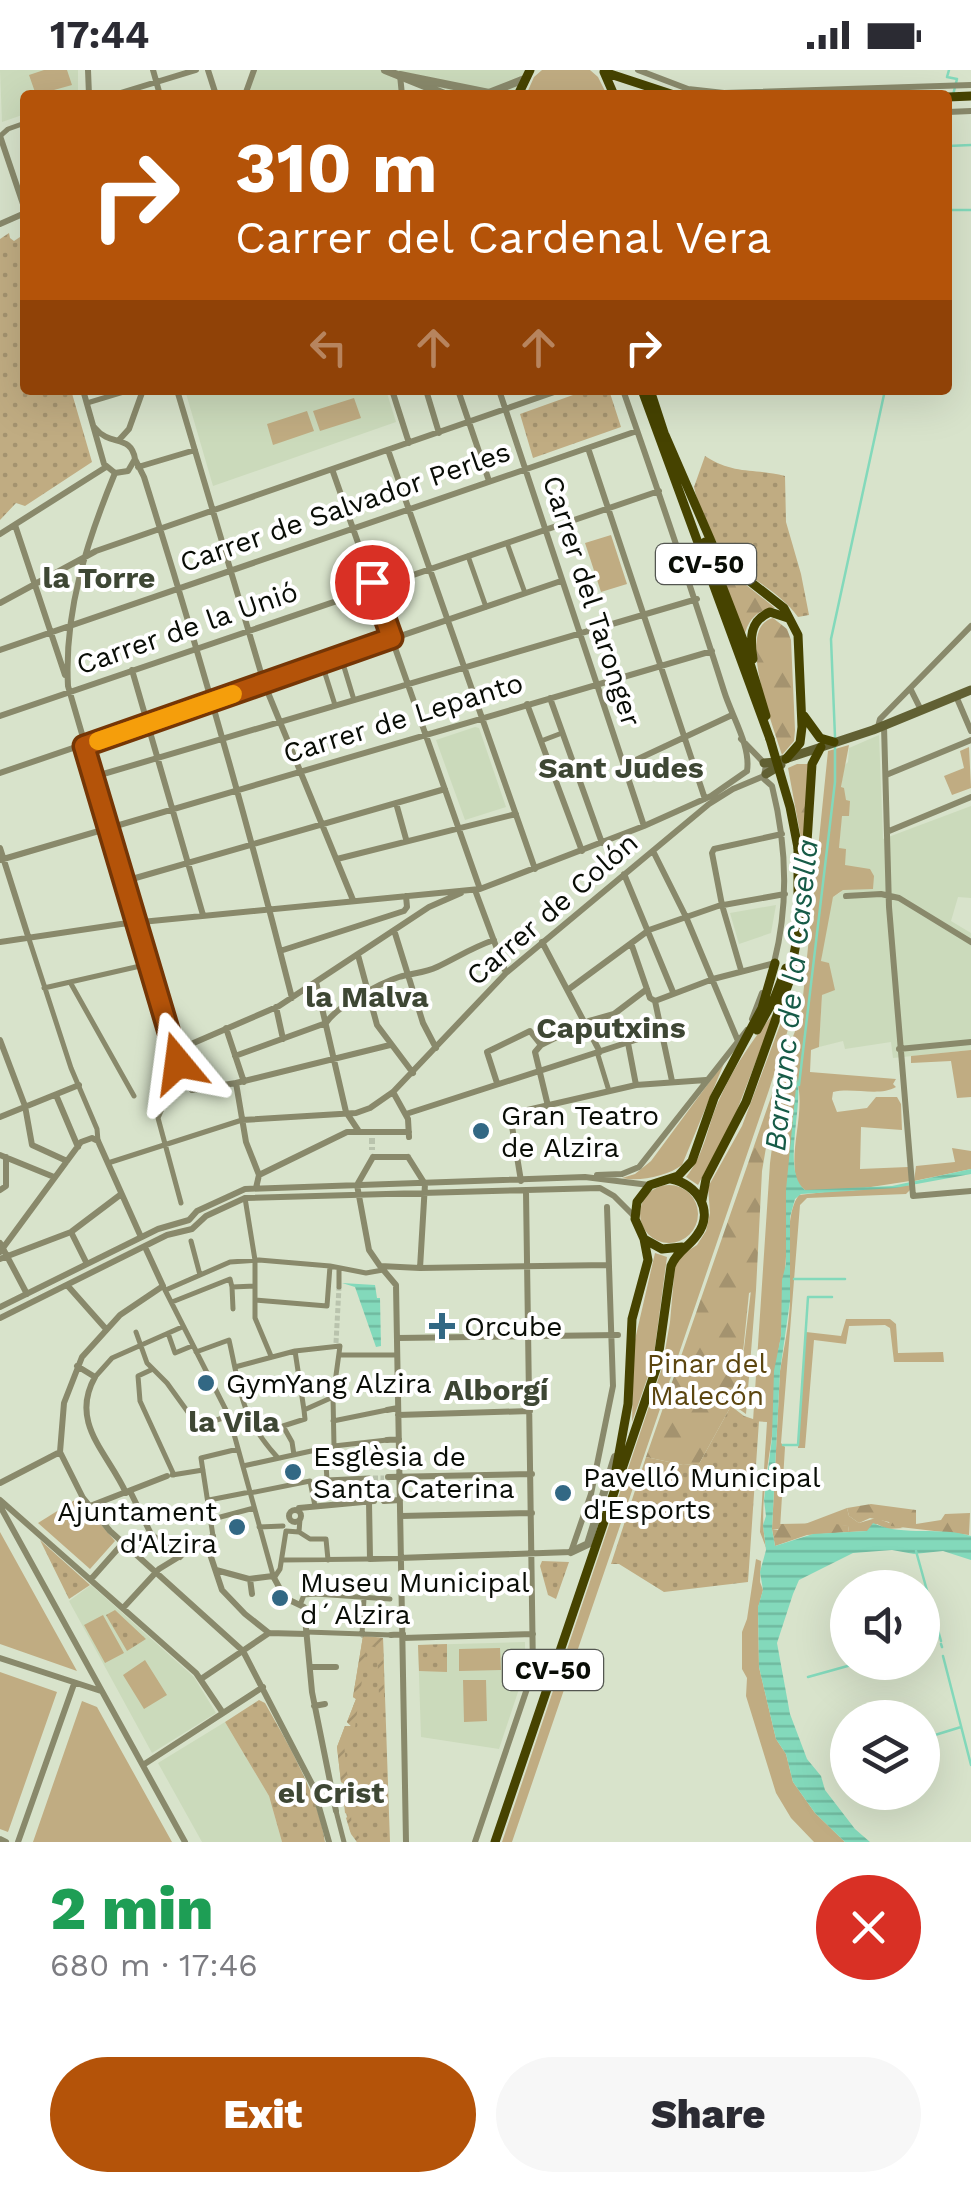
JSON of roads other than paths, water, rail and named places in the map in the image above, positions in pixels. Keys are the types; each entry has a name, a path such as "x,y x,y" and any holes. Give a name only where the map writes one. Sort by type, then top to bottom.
{"main road":[{"path":"519,90 530,70"},
{"path":"603,71 659,90"},
{"name":"CV-50","path":"644,395 770,738"},
{"name":"CV-50","path":"495,1842 656,1366 666,1319 669,1272 682,1247 701,1229 704,1184 742,1113 772,1034 787,988 797,933 798,848 758,686 652,395"},
{"path":"664,435 714,548 729,565 784,608 793,623 800,646 803,704 801,739 786,759"},
{"path":"758,686 752,648 754,625 770,612 793,623"},
{"path":"762,771 971,690"},
{"path":"803,704 808,726 827,744"},
{"path":"797,933 808,852 812,764 827,744"},
{"path":"762,771 802,754"},
{"name":"CV-50","path":"671,1180 692,1160 728,1070 774,1000 790,956 798,911"},
{"path":"728,1070 762,1008 774,963"},
{"path":"634,1216 640,1196 650,1185 671,1180 693,1189 702,1202"},
{"name":"CV-50","path":"611,1499 626,1417 632,1320 648,1260 634,1216"},
{"path":"644,1239 662,1248 682,1247"}],"street":[{"path":"153,70 158,90"},
{"path":"130,90 196,70"},
{"path":"385,70 435,90"},
{"path":"638,70 671,84 702,90"},
{"path":"400,75 475,90"},
{"path":"400,75 402,90"},
{"path":"497,90 522,80"},
{"path":"787,90 971,85"},
{"path":"0,136 20,194"},
{"path":"16,181 20,180"},
{"path":"85,395 106,467 115,473 195,450"},
{"path":"87,403 113,395"},
{"path":"103,456 107,447 128,429 141,395"},
{"path":"179,395 264,684 353,900"},
{"path":"394,395 410,443"},
{"path":"428,395 439,433"},
{"path":"460,395 489,482"},
{"name":"Carrer del Taronger","path":"500,395 644,826"},
{"path":"0,603 84,556 505,410 538,395"},
{"path":"624,395 697,599 748,767"},
{"path":"95,428 105,439 130,446"},
{"path":"128,429 136,468 160,529 196,648 292,998"},
{"name":"Carrer de Salvador Perles","path":"0,650 637,432"},
{"path":"588,448 705,799"},
{"path":"388,450 536,869"},
{"path":"0,534 106,467"},
{"path":"332,469 506,973"},
{"path":"63,660 84,556 115,473"},
{"name":"Carrer de la Unió","path":"0,716 659,491"},
{"path":"16,524 50,633 63,660 84,746 175,1052 192,1090 240,1083 390,1044"},
{"path":"507,543 525,593"},
{"path":"468,556 486,607"},
{"path":"0,773 562,581"},
{"path":"94,777 697,599"},
{"path":"971,626 880,719 899,1053 913,1196 971,1192"},
{"name":"Carrer de Lepanto","path":"2,859 712,652"},
{"path":"341,657 354,700"},
{"path":"322,664 335,705"},
{"path":"132,670 204,916"},
{"path":"912,690 921,710"},
{"path":"956,696 971,730"},
{"path":"550,698 602,843"},
{"path":"527,704 582,851"},
{"path":"622,766 732,715"},
{"path":"540,741 562,733"},
{"path":"0,1318 172,1233 192,1228 206,1216 246,1198 358,1195 585,1178 622,1174 639,1166 748,1027 782,933 782,834 772,786 742,740"},
{"path":"886,775 971,740"},
{"path":"175,1052 292,998 434,904 644,826 705,799 748,767"},
{"path":"748,767 762,771"},
{"path":"748,767 762,771"},
{"name":"Carrer de Colón","path":"393,1092 506,973 715,800 762,771"},
{"path":"125,881 445,789"},
{"path":"889,831 971,797"},
{"path":"396,802 406,839"},
{"path":"336,858 516,814"},
{"path":"740,970 722,905 714,849 782,834"},
{"path":"0,848 44,988 96,1124 98,1141 141,1237"},
{"path":"654,850 738,1041"},
{"path":"624,874 673,992"},
{"path":"0,942 136,922 475,890"},
{"path":"568,989 649,930 722,905 785,894"},
{"path":"280,951 404,911 406,896"},
{"path":"846,896 890,896 971,942"},
{"path":"394,930 423,1023 436,1048"},
{"path":"235,1056 327,1020 368,992 435,968 468,949 494,940"},
{"path":"542,942 586,1022 609,1092"},
{"path":"631,943 647,989 656,1001 672,1081"},
{"path":"358,955 377,1024 412,1072"},
{"path":"656,1001 713,978 774,963"},
{"path":"44,988 149,964"},
{"path":"70,982 134,1096"},
{"path":"316,982 348,1114 359,1131"},
{"path":"548,1106 535,1052 540,1044 586,1022 614,1014 647,989"},
{"path":"276,1007 283,1039"},
{"path":"226,1028 240,1083 246,1142 259,1175 256,1188"},
{"path":"497,1083 487,1052 530,1031 540,1044"},
{"path":"406,1114 662,1031"},
{"path":"0,1040 25,1107 32,1146 67,1160"},
{"path":"899,1053 971,1042"},
{"path":"628,1043 636,1085"},
{"path":"180,1203 158,1118 173,1083 184,1078"},
{"path":"521,1181 510,1114 636,1085 706,1080"},
{"path":"0,1117 78,1085"},
{"path":"108,1163 168,1147 242,1120 364,1111 393,1092 406,1114 409,1135 344,1132 259,1175"},
{"path":"56,1095 78,1147"},
{"path":"2,1251 78,1147 89,1138 98,1141"},
{"path":"396,1285 369,1250 356,1185 372,1154 408,1153 425,1189 420,1268"},
{"path":"0,1190 6,1186 3,1156 54,1178"},
{"path":"585,1178 650,1185"},
{"path":"0,1307 141,1237 189,1220 197,1211 237,1192 256,1188 356,1185 526,1192 600,1188 634,1216"},
{"path":"474,1842 534,1671 526,1192"},
{"path":"2,1251 72,1232 120,1195"},
{"path":"246,1198 255,1260 255,1318 271,1356"},
{"path":"571,1552 591,1494 612,1386 614,1334 607,1207"},
{"path":"72,1232 87,1264"},
{"path":"191,1241 200,1275"},
{"path":"146,1246 182,1327 229,1416 273,1577 285,1598 300,1604 305,1612 314,1706 344,1842"},
{"path":"2,1251 26,1294"},
{"path":"329,1842 313,1786 243,1651 110,1530 90,1506 60,1452 60,1421 77,1366 106,1328 130,1307 165,1287 230,1262 330,1266 365,1273 403,1267 608,1264"},
{"path":"255,1300 327,1306 330,1266"},
{"path":"403,1267 396,1285 406,1842"},
{"path":"339,1268 339,1287"},
{"path":"172,1302 230,1279 232,1309"},
{"path":"67,1286 106,1328"},
{"path":"232,1287 255,1286"},
{"path":"282,1560 571,1552 588,1544 615,1457 632,1320"},
{"path":"180,1557 151,1534 114,1466 92,1438 85,1398 104,1365 182,1327"},
{"path":"136,1332 153,1369 198,1426 229,1416"},
{"path":"168,1333 175,1353 228,1340 238,1390 258,1436 278,1458"},
{"path":"397,1338 614,1334"},
{"path":"235,1368 271,1356 336,1345 341,1356 332,1397 334,1446"},
{"path":"358,1347 360,1356"},
{"path":"294,1454 283,1426 306,1419 295,1352"},
{"path":"341,1356 397,1355"},
{"path":"77,1366 93,1381"},
{"path":"153,1369 138,1376 140,1401 170,1475"},
{"path":"304,1410 332,1397"},
{"path":"333,1421 387,1410 530,1411"},
{"path":"244,1469 334,1446 398,1439"},
{"path":"325,1448 327,1480 371,1478 370,1559"},
{"path":"238,1449 201,1458 212,1519 210,1539 227,1597 268,1633"},
{"path":"0,1483 60,1452"},
{"path":"90,1506 170,1475 203,1470"},
{"path":"386,1478 532,1474"},
{"path":"209,1500 310,1481 315,1507"},
{"path":"384,1500 400,1500"},
{"path":"273,1577 282,1560 291,1510 371,1501"},
{"path":"0,1503 92,1578 201,1679 223,1713"},
{"path":"0,1503 185,1842"},
{"path":"212,1519 254,1508"},
{"path":"299,1532 300,1508"},
{"path":"400,1516 532,1513"},
{"path":"9,1523 21,1517"},
{"path":"259,1527 286,1526 300,1519"},
{"path":"286,1526 310,1539 326,1539 328,1560"},
{"path":"124,1607 156,1572 210,1539"},
{"path":"92,1578 123,1543"},
{"path":"216,1570 250,1579 273,1577"},
{"path":"250,1579 252,1594"},
{"path":"300,1604 304,1595 315,1594 402,1599"},
{"path":"362,1635 364,1598"},
{"path":"201,1679 268,1633 532,1634"},
{"path":"0,1658 102,1691"},
{"path":"310,1667 336,1667"},
{"path":"83,1687 93,1675"},
{"path":"18,1842 74,1684"},
{"path":"143,1764 262,1687"},
{"path":"314,1706 325,1704"}],"waterway":[{"name":"Barranc de la Casella","path":"949,70 947,77 957,79 953,95"},
{"path":"952,146 971,145"},
{"path":"952,210 971,210"},
{"name":"Barranc de la Casella","path":"835,737 831,639 884,395"},
{"name":"Barranc de la Casella","path":"799,1085 835,782 835,745"},
{"path":"794,1279 845,1279"},
{"path":"783,1445 798,1445 808,1297 832,1297"},
{"path":"916,1551 941,1641"},
{"path":"943,1656 971,1765"},
{"path":"808,1677 830,1671"},
{"path":"940,1733 961,1727"}],"tunnel":[{"path":"372,1138 372,1150"},
{"path":"336,1343 339,1287"},
{"path":"373,1478 384,1478"}],"place":[{"name":"Gran Teatro de Alzira","path":"481,1131"},
{"name":"Orcube","path":"442,1326"},
{"name":"GymYang Alzira","path":"206,1383"},
{"name":"Esglèsia de Santa Caterina","path":"293,1472"},
{"name":"Pavelló Municipal d'Esports","path":"563,1493"},
{"name":"Ajuntament d'Alzira","path":"237,1527"},
{"name":"Museu Municipal d´Alzira","path":"280,1598"}],"district":[{"name":"la Torre","path":"99,577"},
{"name":"Sant Judes","path":"621,767"},
{"name":"la Malva","path":"367,996"},
{"name":"Caputxins","path":"611,1027"},
{"name":"Alborgí","path":"496,1389"},
{"name":"la Vila","path":"234,1421"},
{"name":"el Crist","path":"331,1792"}],"park label":[{"name":"Pinar del Malecón","path":"707,1379"}]}
